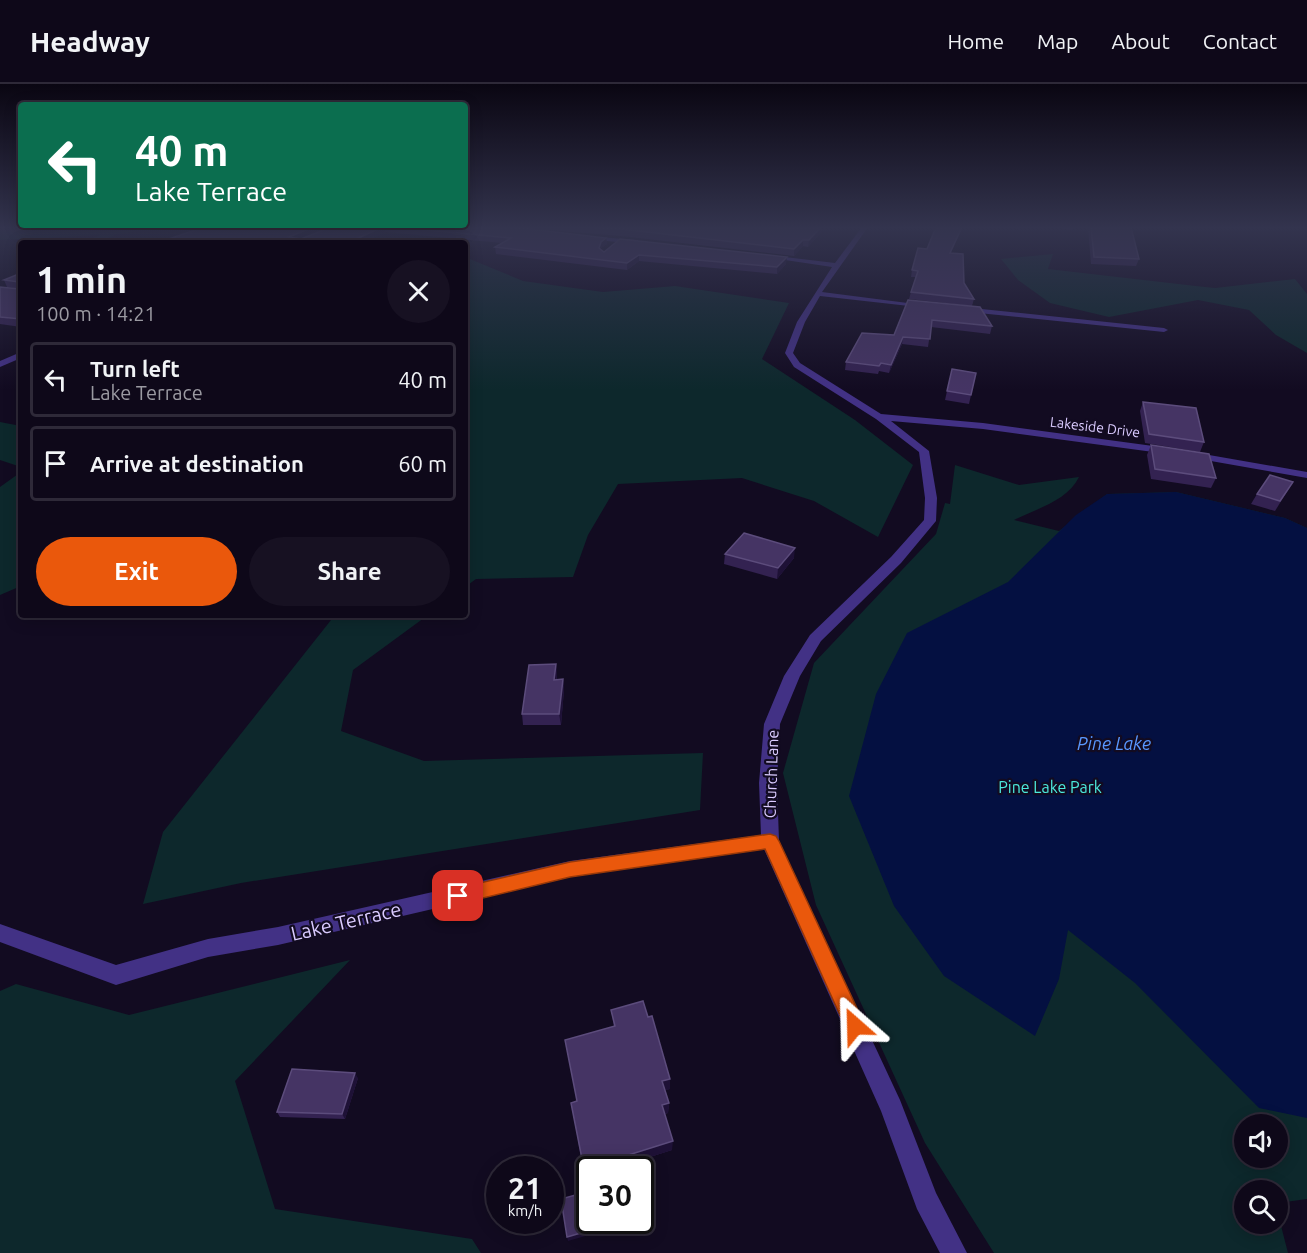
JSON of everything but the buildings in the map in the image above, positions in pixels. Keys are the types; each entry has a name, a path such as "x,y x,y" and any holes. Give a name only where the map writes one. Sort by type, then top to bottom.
{"street":[{"name":"Church Lane","path":"827,282 802,319 789,353 797,365 879,417 924,451 931,498 930,520 896,560 815,638 792,676 772,724 768,783 770,841 892,1108 926,1200 954,1253"},
{"path":"819,294 939,307"},
{"path":"951,308 1164,330"},
{"path":"0,364 18,356"},
{"name":"Lakeside Drive","path":"879,417 983,426 1159,450 1307,475"},
{"name":"Lake Terrace","path":"0,933 116,975 208,948 278,936 570,869 770,841"}],"green space":[{"path":"468,282 527,282 603,292 675,286 789,303 762,359 855,420 913,465 878,537 814,501 742,478 618,484 588,535 573,577 476,579 468,585"},
{"path":"1020,282 1158,282 1215,288 1272,282 1297,282 1307,294 1307,353 1276,335 1249,310 1198,300 1109,317 1050,303"},
{"path":"0,422 18,425 18,466 0,460"},
{"name":"Pine Lake","path":"955,465 1019,485 1079,477 1074,485 1059,498 1014,520 1059,531 1107,494 1176,492 1285,518 1307,528 1307,1199 1288,1202 1288,1180 1234,1180 1234,1234 1283,1234 1288,1253 994,1253 925,1143 816,905 783,773 814,663 936,534 945,503 950,504"},
{"path":"18,474 18,587 0,595 0,487"},
{"path":"333,618 424,618 353,670 341,731 424,761 703,753 700,810 241,883 143,904 163,832"},
{"path":"350,960 235,1081 275,1209 472,1239 481,1253 0,1253 0,991 16,984 129,1015"}],"water":[{"name":"Pine Lake","path":"1176,492 1285,518 1307,528 1307,1118 1259,1108 1135,983 1068,930 1059,979 1035,1036 944,976 894,906 849,796 876,694 907,633 1008,582 1076,515 1107,494"}],"route":[{"path":"458,896 570,869 770,841 855,1026"}],"park label":[{"name":"Pine Lake Park","path":"1050,787"}]}
